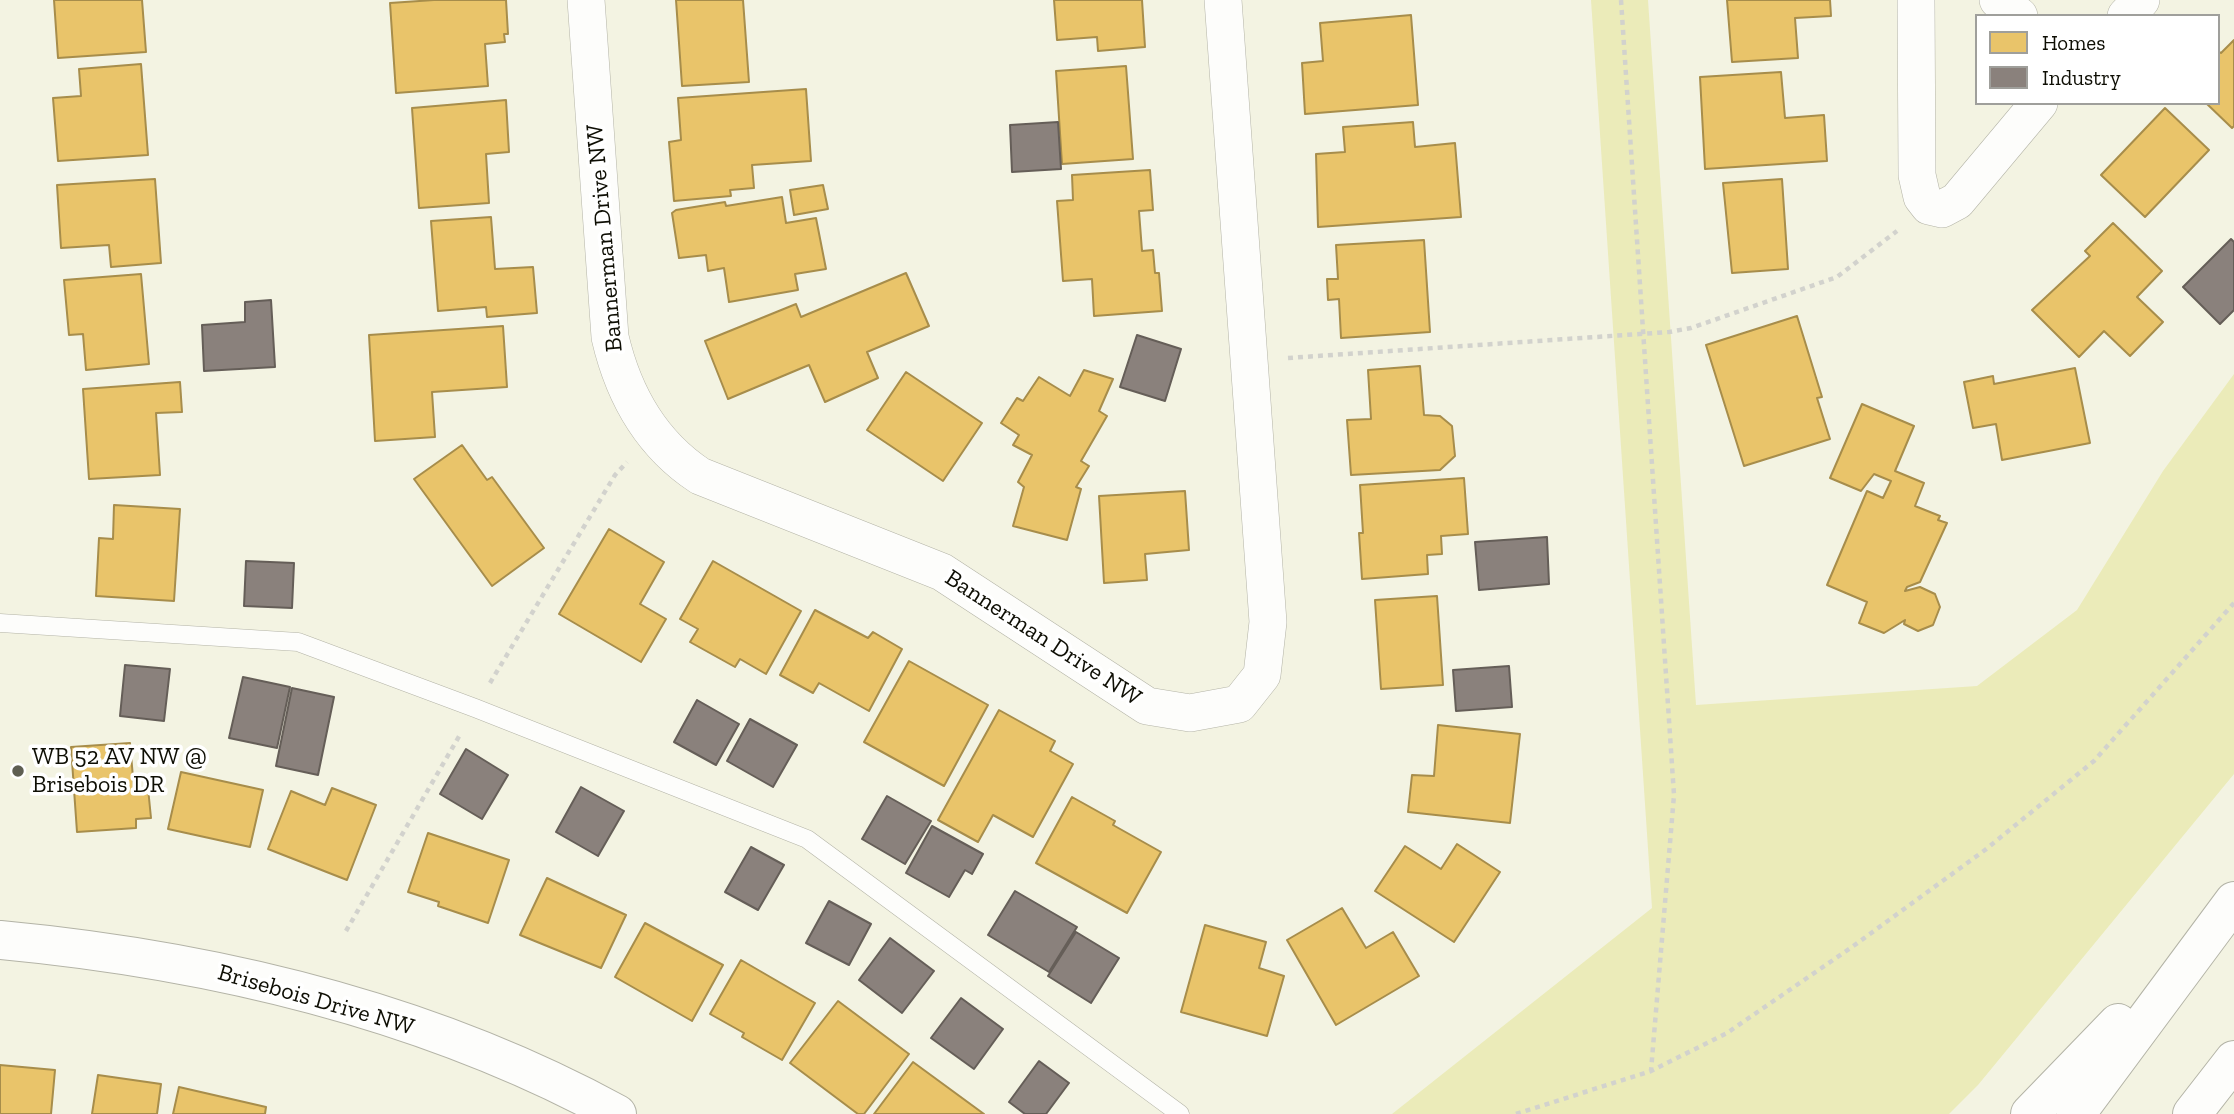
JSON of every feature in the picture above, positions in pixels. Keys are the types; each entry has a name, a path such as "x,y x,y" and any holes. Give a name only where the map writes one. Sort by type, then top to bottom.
{"street":[{"name":"Bannerman Drive NW","path":"586,0 610,337 619,376 632,403 657,437 681,464 700,476 942,572 1147,706 1190,713 1239,704 1262,675 1268,622 1223,0"},
{"path":"1916,0 1917,175 1922,197 1929,206 1942,209 1957,201 2037,105"},
{"path":"1998,0 2016,14"},
{"path":"2128,14 2141,0"},
{"path":"2031,1114 2224,914"},
{"path":"2076,1114 2224,914"},
{"name":"Brisebois Drive NW","path":"0,940 84,948 172,962 283,986 384,1015 483,1051 579,1093 617,1114"},
{"path":"2192,1114 2234,1060"}],"lane":[{"path":"0,624 298,642 475,708 807,839 1180,1114"}],"path":[{"path":"1621,0 1674,795 1651,1071"},
{"path":"1249,362 1643,334 1691,328 1838,277 1929,206"},
{"path":"346,931 475,708 615,475 657,437"},
{"path":"1516,1114 1651,1071 1727,1033 1985,850 2094,761 2234,603"}],"green space":[{"path":"1591,0 1648,0 1696,705 1977,686 2077,610 2163,471 2234,374 2234,774 1978,1085 1949,1114 1392,1114 1652,908"}],"building: Homes":[{"path":"54,0 142,0 146,52 58,58"},
{"path":"506,0 508,34 504,34 505,42 485,44 488,86 396,93 390,3"},
{"path":"676,0 743,0 749,82 682,86"},
{"path":"1054,0 1142,0 1145,47 1098,51 1097,37 1057,40"},
{"path":"1727,0 1830,0 1831,16 1795,18 1798,58 1732,62"},
{"path":"1411,15 1418,105 1305,114 1302,63 1323,61 1320,23"},
{"path":"2234,40 2232,128 2208,105 2220,105 2221,53"},
{"path":"141,64 148,155 58,161 53,98 81,96 79,69"},
{"path":"1126,66 1133,159 1062,164 1056,71"},
{"path":"1781,72 1785,118 1824,115 1827,161 1705,169 1700,77"},
{"path":"806,89 811,161 752,165 754,188 730,190 731,196 674,201 669,142 681,140 678,98"},
{"path":"506,100 509,152 486,154 489,203 419,208 412,108"},
{"path":"2165,108 2209,150 2145,217 2101,175"},
{"path":"1413,122 1415,147 1455,143 1461,217 1318,227 1316,154 1345,152 1343,127"},
{"path":"1150,170 1153,210 1139,211 1142,251 1153,250 1155,273 1159,273 1162,311 1094,316 1092,279 1063,281 1057,201 1073,200 1072,175"},
{"path":"155,179 161,263 111,267 109,245 61,248 57,185"},
{"path":"1782,179 1788,269 1732,273 1723,183"},
{"path":"823,185 828,209 794,215 790,190"},
{"path":"782,197 786,223 816,218 826,269 795,274 798,290 729,302 724,268 708,271 706,255 679,258 672,213 676,210 725,202 726,206"},
{"path":"491,217 495,269 533,267 537,313 487,317 486,307 438,311 431,221"},
{"path":"2113,223 2162,271 2137,297 2163,322 2130,356 2104,331 2079,357 2032,310 2090,256 2085,251"},
{"path":"1424,240 1430,332 1341,338 1339,299 1328,300 1327,279 1338,279 1336,245"},
{"path":"906,273 929,326 867,352 878,378 825,402 809,365 728,399 705,341 796,304 801,317"},
{"path":"141,274 149,364 86,370 83,334 69,335 64,280"},
{"path":"1797,316 1822,397 1817,398 1830,439 1744,466 1706,345"},
{"path":"503,326 507,387 432,392 435,437 375,441 369,335"},
{"path":"1420,366 1424,415 1440,416 1452,426 1455,456 1440,470 1351,475 1347,420 1371,419 1368,370"},
{"path":"2075,368 2090,443 2002,460 1996,424 1973,428 1964,382 1993,376 1994,384"},
{"path":"1084,370 1113,379 1099,411 1107,416 1081,461 1089,466 1076,487 1081,489 1067,540 1013,526 1024,487 1018,482 1032,455 1013,445 1019,435 1001,423 1017,398 1023,401 1039,377 1070,396"},
{"path":"906,372 982,423 943,481 867,430"},
{"path":"180,382 182,412 156,413 160,475 89,479 83,389"},
{"path":"1862,404 1914,426 1895,471 1924,483 1915,506 1940,516 1938,520 1947,523 1920,582 1907,587 1905,591 1920,587 1935,594 1940,607 1933,625 1918,631 1904,624 1905,620 1884,633 1859,623 1867,602 1827,585 1867,491 1883,498 1891,481 1874,474 1861,491 1830,478"},
{"path":"462,445 487,480 492,477 544,548 492,586 414,479"},
{"path":"1464,478 1468,534 1441,536 1442,554 1427,555 1428,574 1362,579 1360,485"},
{"path":"1185,491 1189,550 1145,554 1147,580 1104,583 1099,496"},
{"path":"114,505 180,509 174,601 96,596 99,538 113,539"},
{"path":"609,529 664,562 640,604 666,619 641,662 559,614"},
{"path":"713,561 801,611 766,674 740,659 735,667 690,642 698,629 680,619"},
{"path":"1437,596 1443,685 1381,689 1375,600"},
{"path":"815,610 868,638 873,632 902,649 869,711 819,683 813,693 780,675"},
{"path":"909,661 988,705 944,786 864,742"},
{"path":"999,710 1055,741 1050,751 1073,764 1033,837 993,815 978,842 938,820"},
{"path":"1438,725 1520,734 1510,823 1408,812 1412,775 1434,776"},
{"path":"130,743 134,789 148,788 151,818 136,819 136,828 77,832 71,747"},
{"path":"181,772 263,790 250,847 168,829"},
{"path":"332,788 376,805 347,880 268,849 291,791 325,805"},
{"path":"1072,797 1115,821 1113,825 1161,852 1127,913 1036,863"},
{"path":"428,833 509,860 488,923 438,906 439,902 408,892"},
{"path":"1457,844 1500,872 1454,942 1375,891 1405,846 1441,869"},
{"path":"547,878 626,915 601,968 520,935"},
{"path":"1342,908 1366,948 1393,932 1419,976 1336,1025 1287,940"},
{"path":"645,923 723,965 692,1021 615,977"},
{"path":"1205,925 1266,942 1259,968 1284,976 1267,1036 1181,1012"},
{"path":"741,960 815,1003 782,1060 742,1037 744,1033 710,1014"},
{"path":"838,1001 909,1054 864,1114 858,1114 790,1063"},
{"path":"913,1062 984,1114 874,1114"},
{"path":"0,1065 55,1070 51,1114 0,1114"},
{"path":"98,1075 161,1084 157,1114 92,1114"},
{"path":"179,1087 266,1107 265,1114 173,1114"}],"building: Industry":[{"path":"1058,122 1061,169 1012,172 1010,125"},
{"path":"2231,239 2234,242 2234,310 2220,324 2183,287"},
{"path":"271,300 275,367 204,371 202,325 245,322 245,302"},
{"path":"1137,335 1181,349 1165,401 1120,387"},
{"path":"1547,537 1549,584 1479,590 1475,542"},
{"path":"246,561 294,563 292,608 244,606"},
{"path":"125,665 170,669 164,721 120,716"},
{"path":"1509,666 1512,707 1456,711 1453,670"},
{"path":"243,677 290,687 277,748 229,738"},
{"path":"292,688 334,697 318,775 276,766"},
{"path":"697,700 739,724 716,765 674,742"},
{"path":"750,719 797,745 773,787 727,761"},
{"path":"466,749 508,775 482,819 440,794"},
{"path":"581,787 624,811 598,856 556,832"},
{"path":"887,796 931,821 905,864 862,839"},
{"path":"932,826 983,854 972,874 965,870 949,897 906,873"},
{"path":"751,847 784,865 758,910 725,892"},
{"path":"1015,891 1077,927 1049,972 988,935"},
{"path":"829,901 871,924 849,965 806,943"},
{"path":"1076,932 1119,958 1091,1003 1048,976"},
{"path":"890,938 934,971 902,1013 859,980"},
{"path":"961,998 1003,1029 974,1069 931,1038"},
{"path":"1039,1061 1069,1083 1046,1114 1025,1114 1009,1102"}],"place":[{"name":"WB 52 AV NW @ Brisebois DR","path":"18,771"}]}
